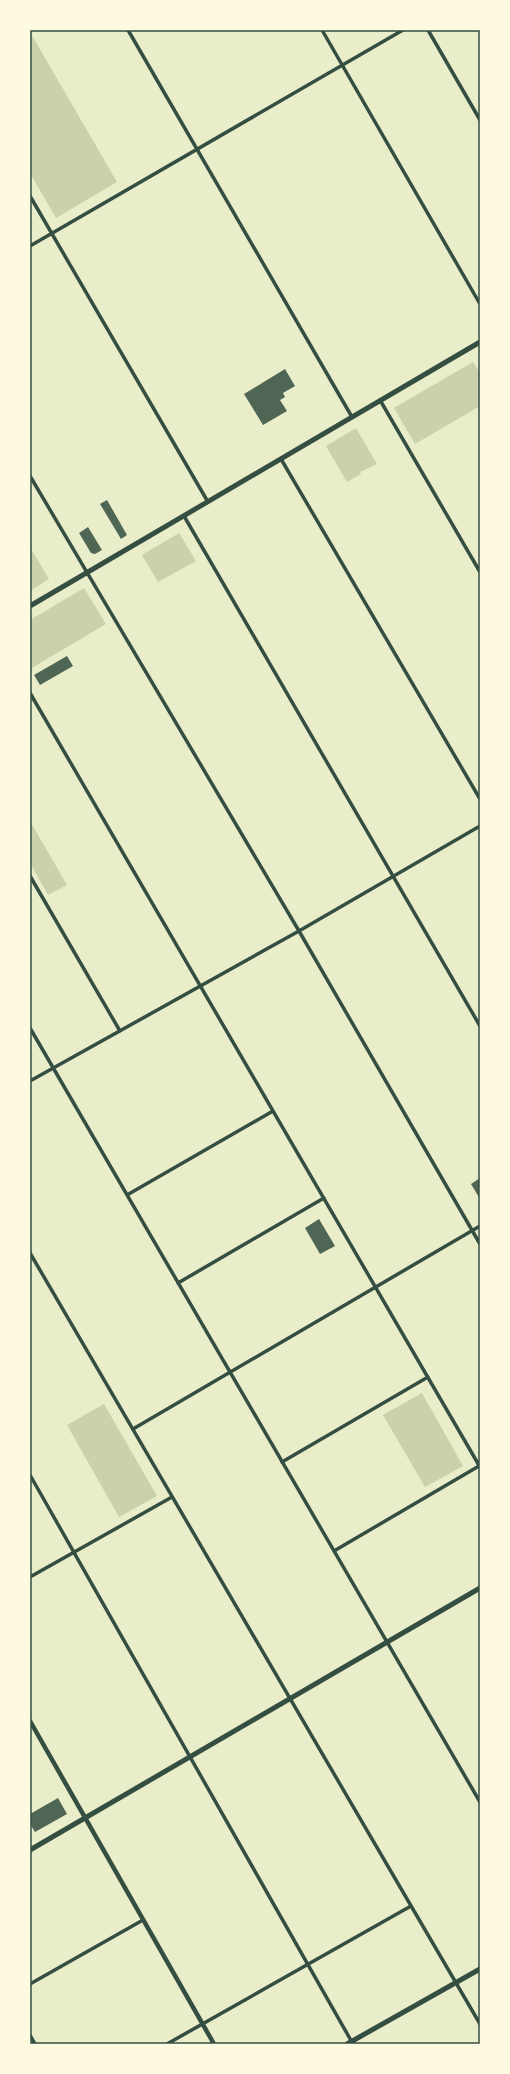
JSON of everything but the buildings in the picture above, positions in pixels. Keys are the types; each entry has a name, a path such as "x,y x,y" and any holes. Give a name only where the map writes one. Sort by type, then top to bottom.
{"main road":[{"path":"30,606 380,400 479,344"},
{"path":"30,1850 480,1588"},
{"path":"351,2043 480,1969"}],"street":[{"path":"128,30 352,417"},
{"path":"322,30 480,304"},
{"path":"30,246 403,30"},
{"path":"428,30 480,120"},
{"path":"30,196 208,502"},
{"path":"380,400 480,572"},
{"path":"281,459 480,798"},
{"path":"30,476 299,931 480,1244"},
{"path":"184,516 480,1026"},
{"path":"30,693 480,1466 334,1550"},
{"path":"30,1081 299,931 480,826"},
{"path":"30,876 120,1031"},
{"path":"30,1028 480,1802"},
{"path":"127,1195 273,1111"},
{"path":"178,1283 324,1198"},
{"path":"133,1429 480,1226"},
{"path":"30,1253 480,2024"},
{"path":"282,1462 428,1377"},
{"path":"30,1475 308,1964 351,2043"},
{"path":"30,1577 172,1497"},
{"path":"30,1720 214,2044"},
{"path":"167,2044 411,1906"},
{"path":"30,1984 144,1920"},
{"path":"30,2035 35,2044"}],"green space":[{"path":"30,32 117,182 56,218 30,173"},
{"path":"473,362 480,373 480,406 415,444 394,408"},
{"path":"356,428 377,464 360,472 361,474 347,482 326,446"},
{"path":"179,533 196,561 158,582 142,555"},
{"path":"30,547 49,579 30,591"},
{"path":"84,588 106,624 30,669 30,620"},
{"path":"30,821 67,885 48,895 30,863"},
{"path":"422,1393 463,1466 425,1487 383,1415"},
{"path":"104,1404 157,1496 119,1517 67,1425"}]}
